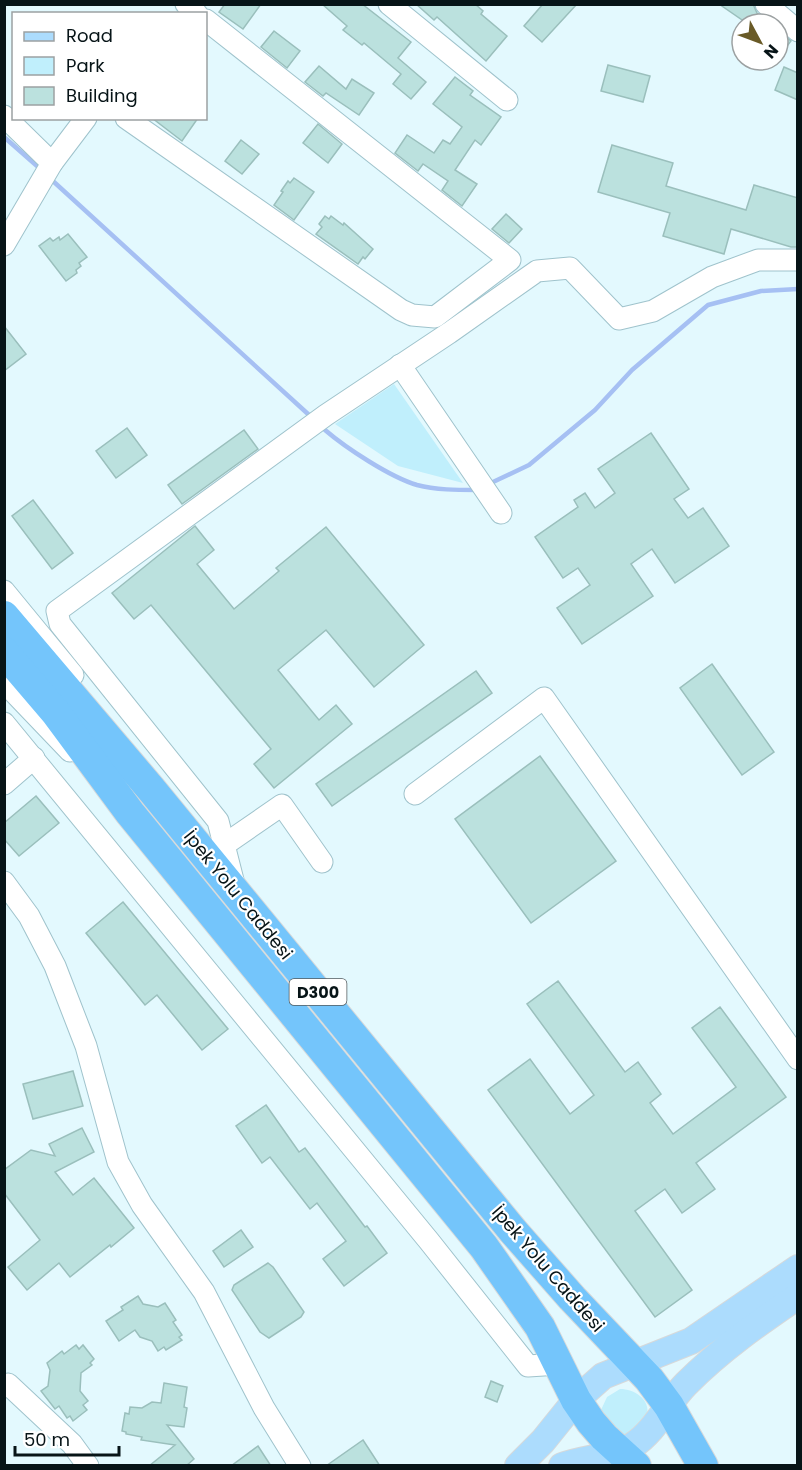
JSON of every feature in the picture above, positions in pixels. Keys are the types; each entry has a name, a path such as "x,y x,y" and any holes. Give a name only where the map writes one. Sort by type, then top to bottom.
{"highway":[{"name":"İpek Yolu Caddesi","path":"4,616 151,789 513,1231 572,1298 649,1379 669,1406 703,1466"},
{"name":"İpek Yolu Caddesi","path":"4,652 56,713 130,813 484,1247 540,1327 576,1400 591,1422 628,1458"}],"main road":[{"path":"518,1466 543,1441 576,1400 603,1376 691,1341 798,1268"},
{"path":"562,1466 628,1458 630,1447 649,1432 683,1386 733,1340 798,1296"}],"street":[{"path":"389,4 507,100"},
{"path":"766,4 798,31"},
{"path":"129,120 401,310 412,315 435,317 510,260 207,21"},
{"path":"4,116 52,163"},
{"path":"4,245 52,163 84,120"},
{"path":"236,892 218,821 60,624 57,611 326,415 537,271 570,268 619,319 653,311 712,277 758,260 798,260"},
{"path":"400,365 501,513"},
{"path":"4,591 92,698 151,789"},
{"path":"4,682 130,813"},
{"path":"416,794 544,698 798,1059"},
{"path":"4,723 429,1241 528,1366 559,1364"},
{"path":"4,784 34,758"},
{"path":"224,845 282,805 322,862"},
{"path":"4,882 29,916 55,966 86,1046 118,1162 142,1205 204,1292 264,1408 300,1466"},
{"path":"6,1381 72,1444 88,1466"}],"green space":[{"path":"394,384 463,483 398,466 335,424"},
{"path":"620,1389 640,1396 648,1410 646,1418 631,1434 616,1434 601,1410 607,1397"}],"building":[{"path":"225,4 261,4 243,29 219,12"},
{"path":"322,4 362,4 411,42 398,58 426,82 411,99 393,84 401,74 364,43 362,45 343,30 347,26"},
{"path":"416,4 475,4 483,11 481,14 507,36 486,61 437,17 434,20"},
{"path":"543,4 577,4 542,42 524,26"},
{"path":"719,4 753,4 757,12 731,12"},
{"path":"274,31 300,51 287,68 261,47"},
{"path":"608,65 650,76 643,102 601,91"},
{"path":"319,66 346,89 352,79 374,93 359,115 326,93 323,96 305,82"},
{"path":"790,70 798,73 798,100 775,90 782,72 790,72"},
{"path":"455,77 473,91 470,95 501,117 481,145 475,140 455,170 477,184 462,206 442,190 448,181 423,164 418,171 395,153 407,135 434,153 443,140 450,144 462,127 433,104"},
{"path":"155,120 197,120 182,141"},
{"path":"318,124 342,144 328,163 303,143"},
{"path":"241,140 259,154 242,174 225,161"},
{"path":"612,145 673,163 666,186 746,210 754,185 798,198 798,247 791,247 731,229 724,254 663,236 670,213 598,192"},
{"path":"294,178 314,192 294,220 274,205 288,181 290,183"},
{"path":"506,214 522,229 509,243 492,229"},
{"path":"325,216 329,219 331,216 343,225 344,223 373,249 365,259 363,257 358,264 316,234 322,227 319,224"},
{"path":"68,234 87,257 79,263 81,266 76,270 77,273 66,281 39,246 50,238 53,241 59,237 60,240"},
{"path":"4,326 26,354 4,371"},
{"path":"127,428 147,455 116,478 96,451"},
{"path":"244,430 258,449 182,504 168,485"},
{"path":"651,433 689,489 674,499 688,518 703,508 729,546 675,583 652,549 631,564 653,596 582,644 557,608 590,585 578,568 563,578 535,537 578,507 574,500 585,493 595,508 615,493 598,469"},
{"path":"33,500 73,553 52,569 12,516"},
{"path":"195,526 214,550 197,564 234,609 279,571 276,568 326,527 424,645 374,687 326,630 278,670 319,720 336,705 352,724 274,788 254,764 271,749 151,605 134,619 112,593"},
{"path":"712,664 774,752 742,775 680,688"},
{"path":"476,671 492,693 332,806 316,784"},
{"path":"540,756 616,861 531,923 455,819"},
{"path":"36,796 59,823 19,856 4,839 4,823"},
{"path":"123,902 228,1029 202,1050 157,995 145,1005 86,933"},
{"path":"558,981 625,1072 638,1062 661,1094 650,1103 673,1134 736,1087 692,1028 720,1007 786,1097 696,1163 715,1189 682,1213 665,1189 635,1211 692,1290 655,1317 488,1090 530,1059 570,1114 594,1095 527,1004"},
{"path":"73,1071 83,1106 33,1119 23,1084"},
{"path":"266,1105 299,1152 305,1148 387,1253 344,1286 323,1259 346,1241 317,1203 310,1209 270,1157 262,1163 236,1126"},
{"path":"82,1128 94,1152 55,1172 73,1195 94,1178 134,1228 70,1277 59,1263 27,1290 8,1267 40,1240 4,1193 4,1170 31,1150 55,1156 49,1144"},
{"path":"241,1230 253,1247 224,1267 213,1251"},
{"path":"268,1263 304,1312 301,1317 269,1338 260,1332 232,1290 234,1285"},
{"path":"138,1296 143,1304 158,1307 165,1303 176,1320 173,1322 182,1335 179,1337 182,1340 166,1350 164,1347 158,1351 152,1341 140,1337 135,1330 119,1341 106,1321"},
{"path":"76,1345 79,1349 83,1345 94,1359 90,1363 92,1365 81,1373 80,1391 88,1401 83,1405 87,1410 73,1421 70,1416 67,1418 59,1406 55,1409 41,1391 48,1386 50,1370 47,1363 62,1351 64,1354"},
{"path":"491,1381 503,1386 497,1402 485,1397"},
{"path":"164,1383 187,1387 184,1427 167,1425 194,1459 186,1466 149,1466 175,1445 141,1440 142,1437 122,1431 125,1413 129,1414 130,1407 142,1408 152,1402 161,1403"},
{"path":"363,1440 380,1466 326,1466"},
{"path":"258,1446 271,1466 231,1466"}],"waterway":[{"path":"4,137 37,166"},
{"path":"54,182 308,414"},
{"path":"493,482 529,465 595,410 632,370 708,305 761,291 798,289"},
{"path":"325,430 369,461 406,481 432,488 477,490"}]}
